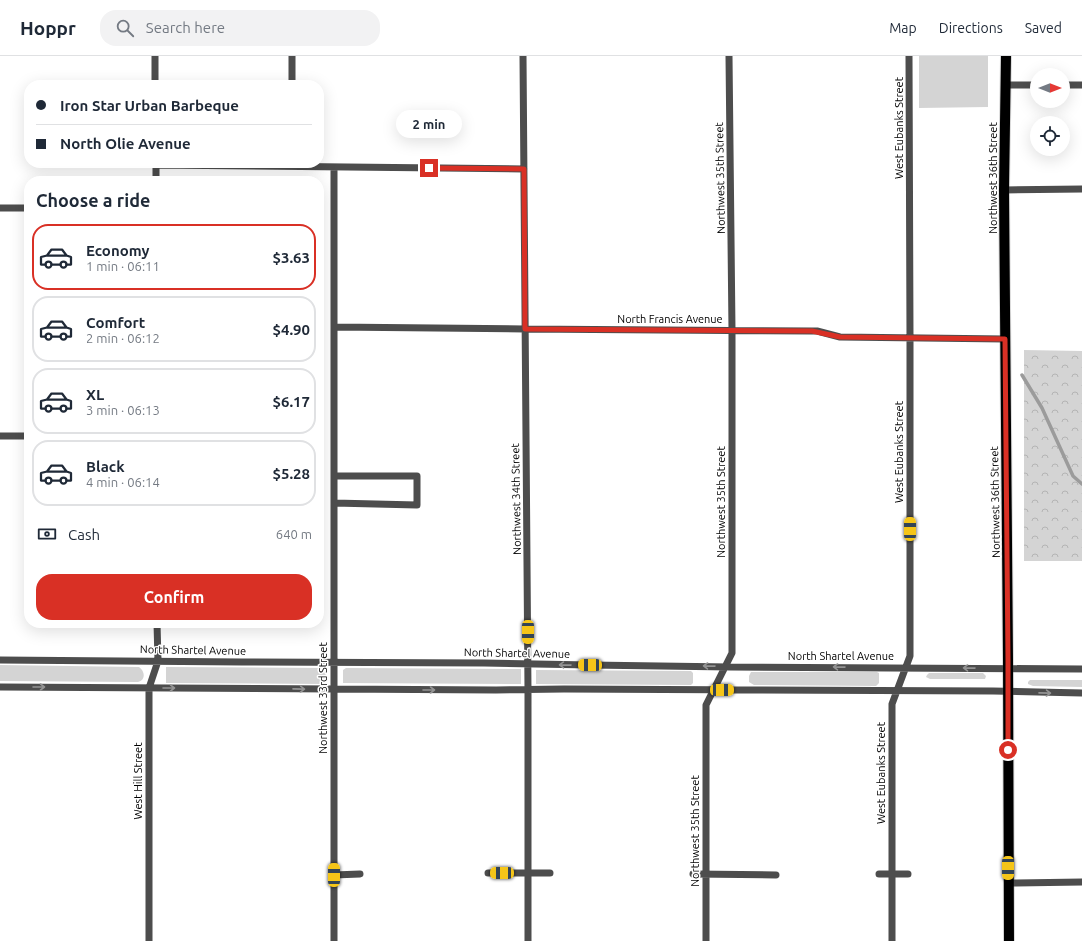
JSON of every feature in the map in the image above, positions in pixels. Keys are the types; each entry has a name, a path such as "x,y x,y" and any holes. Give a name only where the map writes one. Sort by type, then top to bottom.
{"main road":[{"name":"Northwest 36th Street","path":"1006,60 1004,190 1009,941"}],"street":[{"path":"155,56 155,80"},
{"path":"292,56 292,80"},
{"name":"Northwest 34th Street","path":"523,56 528,664 528,941"},
{"name":"Northwest 35th Street","path":"706,941 706,704 732,653 732,330 729,56"},
{"name":"West Eubanks Street","path":"892,941 892,704 910,656 909,56"},
{"path":"1006,85 1030,85"},
{"path":"1070,85 1082,85"},
{"path":"324,167 524,169"},
{"name":"Northwest 33rd Street","path":"334,167 334,941"},
{"path":"1004,190 1082,189"},
{"path":"0,208 24,208"},
{"name":"North Francis Avenue","path":"334,327 812,331 840,337 1005,339"},
{"path":"0,436 24,436"},
{"path":"334,476 417,476 417,505 334,503"},
{"name":"West Hill Street","path":"149,941 149,688 158,661 157,628"},
{"name":"North Shartel Avenue","path":"0,660 1082,669"},
{"path":"0,687 1082,693"},
{"path":"488,873 550,873"},
{"path":"334,875 360,874"},
{"path":"693,874 776,876"},
{"path":"879,874 908,874"},
{"path":"1009,883 1082,882"}],"green space":[{"path":"919,56 988,56 988,107 919,108"},
{"path":"1024,350 1082,351 1082,561 1024,561"},
{"path":"0,665 139,667 144,675 141,681 138,682 0,681"},
{"path":"166,667 326,668 325,684 166,683"},
{"path":"346,668 521,669 521,684 343,683 343,670"},
{"path":"536,670 691,671 693,673 693,683 691,685 536,684"},
{"path":"751,672 877,672 879,673 879,683 876,686 754,685 749,682"},
{"path":"929,673 983,673 986,676 985,679 930,679 926,677"},
{"path":"1030,680 1082,680 1082,687 1033,686 1028,684"}],"waterway":[{"path":"1022,375 1042,408 1073,476 1082,484"}],"route":[{"path":"429,168 524,169 525,329 817,331 840,337 1005,339 1008,750"}]}
